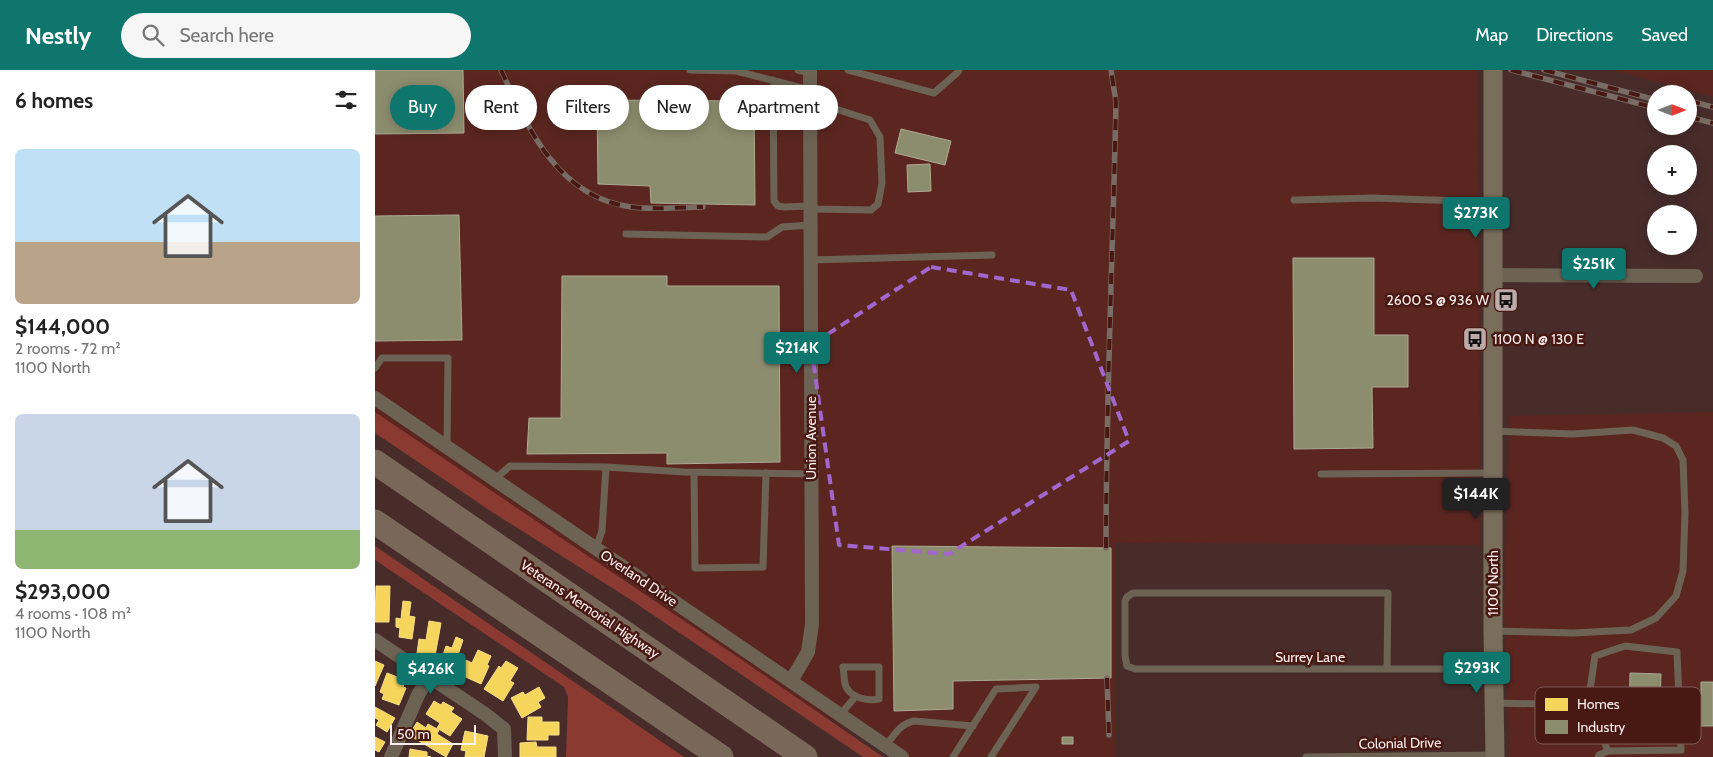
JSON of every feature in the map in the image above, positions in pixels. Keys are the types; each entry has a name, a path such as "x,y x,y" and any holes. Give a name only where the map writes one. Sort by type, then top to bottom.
{"highway":[{"name":"Veterans Memorial Highway","path":"375,462 684,672 805,757"},
{"path":"375,522 721,757"}],"main road":[{"name":"1100 North","path":"1493,70 1493,669 1495,756"}],"street":[{"name":"Union Avenue","path":"806,71 809,85"},
{"name":"Union Avenue","path":"791,681 808,652 811,631 810,130"},
{"path":"1493,275 1696,276"},
{"name":"Overland Drive","path":"375,398 902,757"},
{"path":"375,640 485,714 504,729 505,757"},
{"path":"391,757 419,693 430,677"}],"lane":[{"path":"690,70 736,71 792,85"},
{"path":"848,70 934,92 959,70"},
{"path":"773,80 774,201 778,206 871,210 878,204 882,183 880,138 870,120 838,110"},
{"path":"1294,200 1372,198 1493,202"},
{"path":"625,234 767,237 782,227 811,226"},
{"path":"811,260 992,256"},
{"path":"375,368 382,358 448,358 447,446"},
{"path":"1493,431 1573,434 1633,430 1663,438 1676,446 1683,460 1685,513 1683,571 1675,596 1656,618 1631,630 1573,633 1493,631"},
{"path":"495,480 510,466 606,467 694,472 811,474"},
{"path":"595,548 602,531 606,467"},
{"path":"694,472 695,568 763,567 766,473"},
{"path":"1321,474 1493,473"},
{"name":"Surrey Lane","path":"1387,669 1388,593 1133,593 1127,597 1125,606 1125,656 1127,666 1135,669 1387,669 1493,669"},
{"path":"1590,687 1595,656 1625,646 1677,652 1678,687"},
{"path":"843,667 879,667 879,699 867,700 856,696 846,686 843,667"},
{"path":"957,756 996,690 1037,687 991,757"},
{"path":"841,715 856,696"},
{"path":"1494,703 1535,704"},
{"path":"886,746 905,723 914,721 973,726"},
{"path":"1605,744 1608,751"},
{"path":"1681,744 1681,750 1688,757"},
{"path":"1598,757 1608,751 1681,750"},
{"name":"Colonial Drive","path":"1306,757 1495,756"}],"highlighted area":[{"path":"931,267 1071,290 1129,441 949,554 839,545 811,345"}],"shaded area":[{"path":"375,70 1478,70 1480,545 1116,543 1116,757 895,757 729,660 375,422"},
{"path":"1612,70 1713,70 1713,97 1697,93 1697,85 1668,85"},
{"path":"375,412 883,757 863,757 628,598 492,512 375,433"},
{"path":"1713,412 1713,757 1510,757 1504,613 1510,416"},
{"path":"375,546 684,757 566,757 568,697 564,687 375,560"}],"building: Homes":[{"path":"376,586 390,586 389,622 375,622"},
{"path":"403,601 411,602 409,616 415,617 412,639 399,637 400,628 396,627 396,618 401,619"},
{"path":"429,621 441,623 435,656 417,653 419,639 426,640"},
{"path":"456,637 463,640 456,661 461,663 457,674 439,667 446,646 452,648"},
{"path":"478,650 491,656 481,684 459,674 466,660 472,663"},
{"path":"375,661 384,665 375,686"},
{"path":"506,661 518,668 510,681 514,683 503,701 484,689 499,666 501,668"},
{"path":"387,673 405,680 403,687 406,688 399,705 382,699 384,694 380,692"},
{"path":"539,687 545,698 538,702 541,707 522,718 511,698 523,692 525,695"},
{"path":"434,701 441,705 443,702 454,708 451,712 462,719 450,736 437,728 440,723 426,714"},
{"path":"375,707 395,718 387,732 376,725 379,720 375,718"},
{"path":"528,717 542,717 542,722 559,722 559,735 548,735 548,740 527,740"},
{"path":"417,722 426,728 428,724 439,730 437,734 453,744 446,757 409,735"},
{"path":"465,731 488,736 484,757 465,757 466,751 461,750"},
{"path":"375,737 385,742 379,752 375,750"},
{"path":"536,742 537,747 556,747 556,757 520,757 520,743"},
{"path":"410,749 427,752 427,756 431,757 409,757"}],"building: Industry":[{"path":"375,70 463,70 464,133 375,134"},
{"path":"629,100 639,100 639,130 709,130 709,101 719,101 719,130 754,130 755,205 651,203 650,186 598,184 597,130 629,130"},
{"path":"901,129 951,141 945,165 895,153"},
{"path":"930,164 931,191 908,192 907,165"},
{"path":"459,215 462,340 375,341 375,216"},
{"path":"1293,258 1374,258 1374,335 1408,335 1408,387 1372,387 1373,448 1294,449"},
{"path":"562,276 667,276 667,286 779,286 780,462 667,464 667,453 527,454 529,418 561,418"},
{"path":"892,546 1111,548 1111,678 953,681 953,709 894,711"},
{"path":"1630,673 1661,674 1661,687 1630,687"},
{"path":"1701,682 1713,682 1713,726 1701,726"},
{"path":"1062,737 1073,737 1073,744 1062,744"}],"railway":[{"path":"501,70 522,115 535,137 565,175 584,190 606,201 631,207 703,207"},
{"path":"1106,548 1108,380 1116,102 1111,70"},
{"path":"1511,70 1647,106"},
{"path":"1544,70 1647,98"},
{"path":"1697,103 1713,107"},
{"path":"1697,119 1713,123"},
{"path":"1107,678 1109,735"}],"place":[{"name":"2600 S @ 936 W","path":"1506,300"},
{"name":"1100 N @ 130 E","path":"1475,339"}]}
